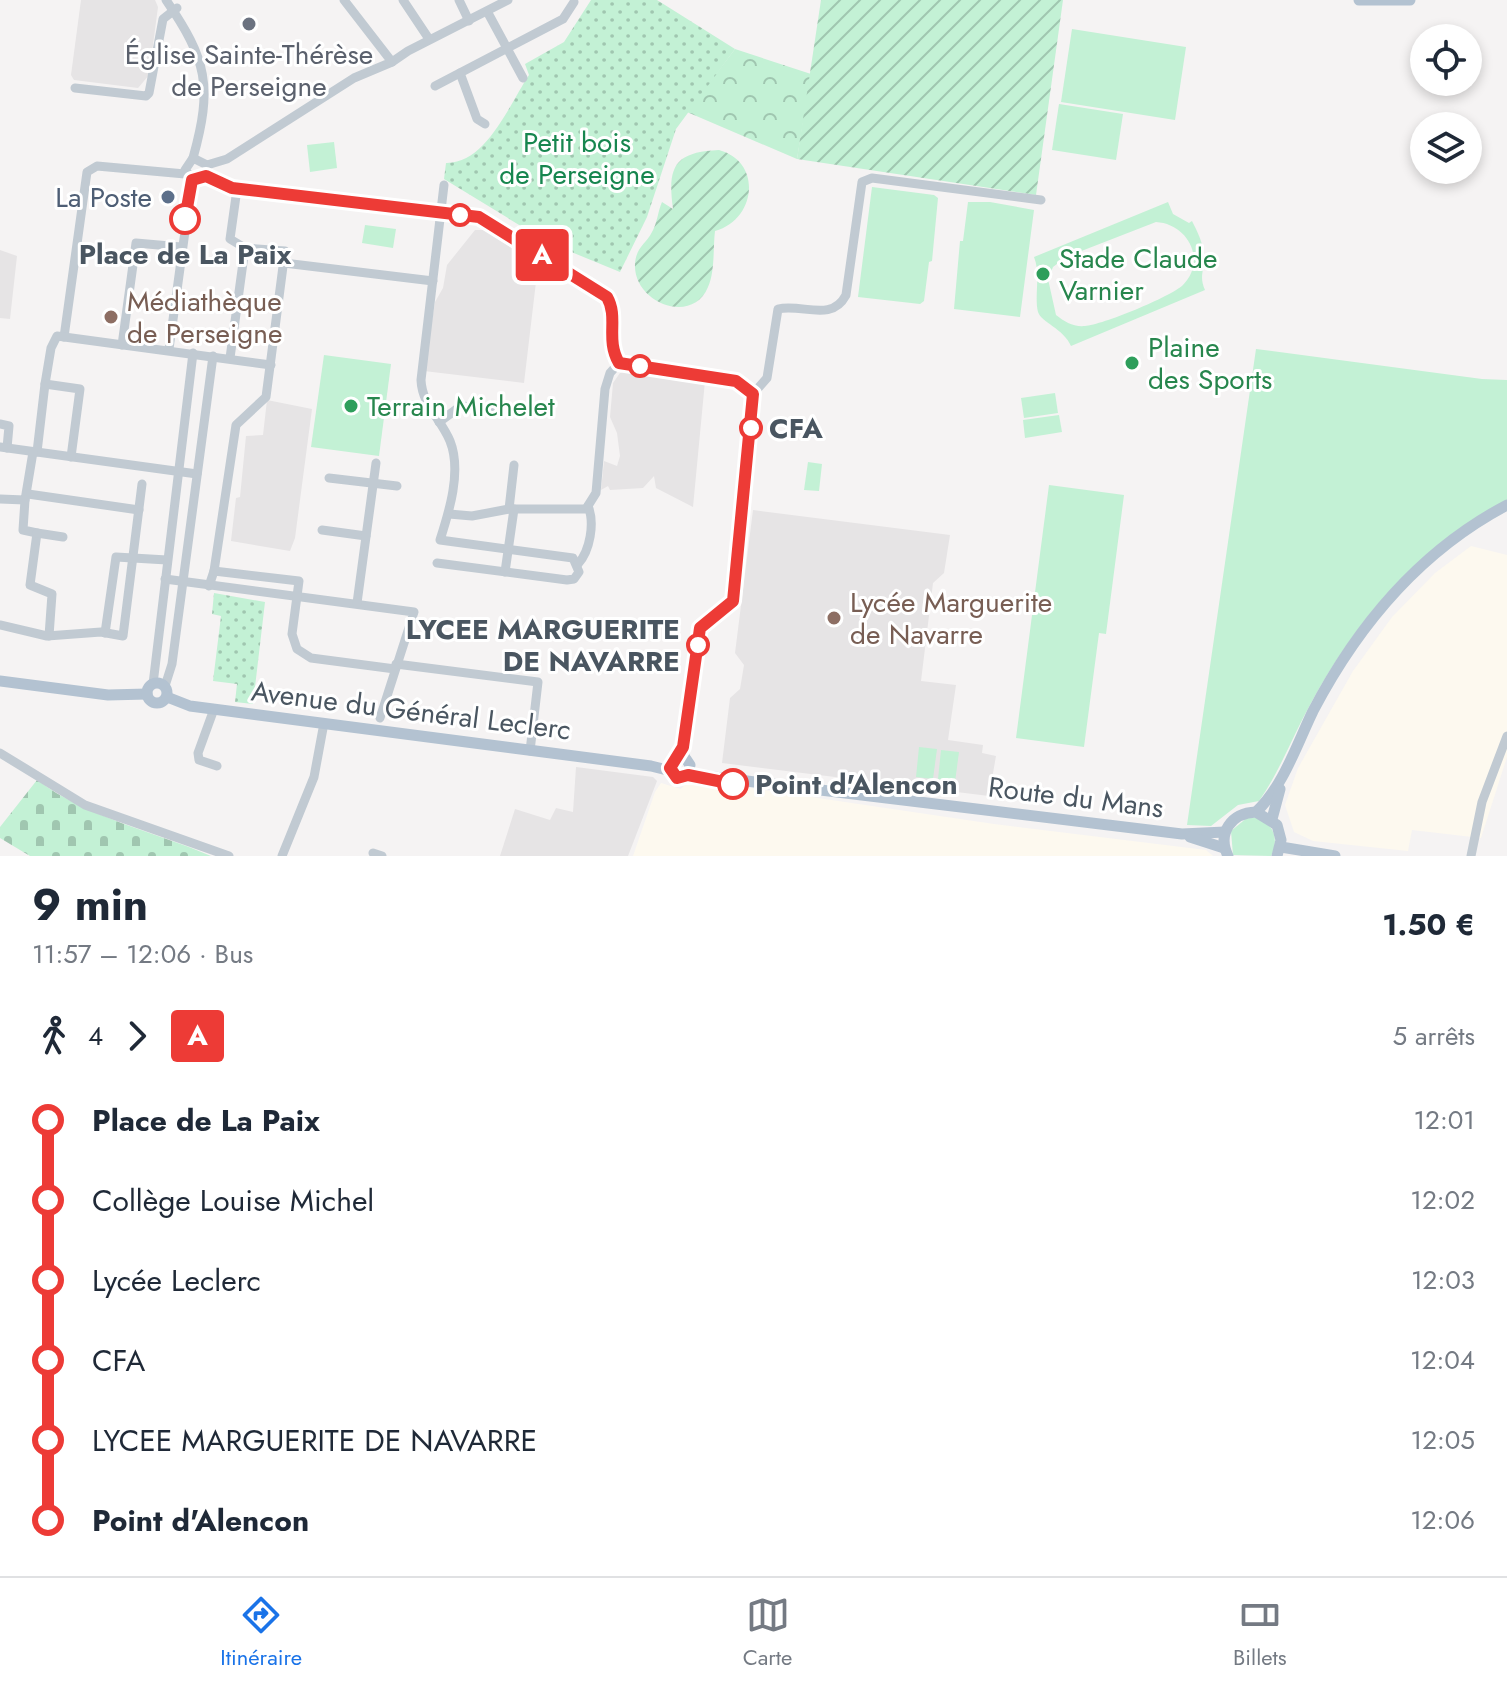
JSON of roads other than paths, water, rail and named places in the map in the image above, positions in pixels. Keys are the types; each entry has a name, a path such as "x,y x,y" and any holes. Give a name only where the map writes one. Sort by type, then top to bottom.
{"main road":[{"path":"1359,0 1410,0"},
{"path":"1256,812 1271,795 1344,660 1382,606 1426,560 1456,536 1507,505"},
{"path":"1272,819 1283,780 1344,660"},
{"name":"Avenue du Général Leclerc","path":"0,681 108,695 158,690 190,706 651,766 681,765"},
{"name":"Route du Mans","path":"681,765 723,776 1185,835 1225,832"},
{"path":"1226,852 1225,832 1237,816 1256,812 1272,819 1280,832 1279,852 1335,856"},
{"name":"Route du Mans","path":"1185,835 1226,852"}],"street":[{"path":"344,0 392,62"},
{"path":"403,0 429,39"},
{"path":"459,0 469,21"},
{"path":"169,349 188,177 185,166 227,159 354,78 392,62 429,39 488,13 505,1"},
{"path":"435,86 563,19 574,2"},
{"path":"64,337 87,172 97,166 188,177 202,164 204,76 197,49 172,5 163,19 146,96 75,88"},
{"path":"488,13 523,78"},
{"path":"460,73 477,119 485,124"},
{"path":"202,164 237,189 487,220 601,291 610,301 610,347 619,363"},
{"path":"753,394 762,388 767,378 778,309 832,310 840,305 846,295 862,182 872,178 1041,200"},
{"path":"444,185 422,393 453,455 449,514 440,540 573,558 579,568"},
{"path":"209,586 214,571 236,425 266,397 285,251 245,248 230,239 237,189"},
{"path":"122,345 136,243 181,247"},
{"path":"230,358 245,248"},
{"path":"284,263 433,281"},
{"path":"63,537 23,530 53,340 64,337 169,349 271,365"},
{"path":"158,690 165,579 193,353"},
{"path":"158,690 172,664 213,356"},
{"path":"619,363 736,381 753,394"},
{"path":"449,514 472,516 512,509 579,510 588,506 596,493 605,389 610,373 619,363"},
{"path":"45,384 80,389 71,457"},
{"path":"681,765 700,628 733,601 753,394"},
{"path":"439,422 461,406 508,410"},
{"path":"0,424 9,426 4,448 197,474"},
{"path":"357,603 376,463"},
{"path":"505,572 514,465"},
{"path":"329,478 397,486"},
{"path":"0,625 49,636 105,633 123,636 142,484"},
{"path":"0,499 26,497 139,510"},
{"path":"437,563 574,579 588,543 592,517 588,506"},
{"path":"322,530 366,536"},
{"path":"37,533 30,585 52,594 49,636"},
{"path":"105,633 116,557 167,560"},
{"path":"214,571 299,581 292,634 297,649 303,655 538,682 530,751"},
{"path":"165,579 414,612 380,718"},
{"path":"214,709 198,753 199,760 217,766"},
{"path":"282,856 314,777 324,723"},
{"path":"1471,856 1482,802 1507,736"},
{"path":"0,753 85,805 229,856"}],"place":[{"name":"Église Sainte-Thérèse de Perseigne","path":"249,24"},
{"name":"La Poste","path":"168,197"},
{"name":"Place de La Paix","path":"185,219"},
{"name":"Stade Claude Varnier","path":"1043,274"},
{"name":"Médiathèque de Perseigne","path":"111,317"},
{"name":"Plaine des Sports","path":"1132,363"},
{"name":"Terrain Michelet","path":"351,406"},
{"name":"CFA","path":"751,428"},
{"name":"Lycée Marguerite de Navarre","path":"834,618"},
{"name":"LYCEE MARGUERITE DE NAVARRE","path":"698,645"},
{"name":"Point d'Alencon","path":"733,784"}],"park label":[{"name":"Petit bois de Perseigne","path":"577,158"}]}
